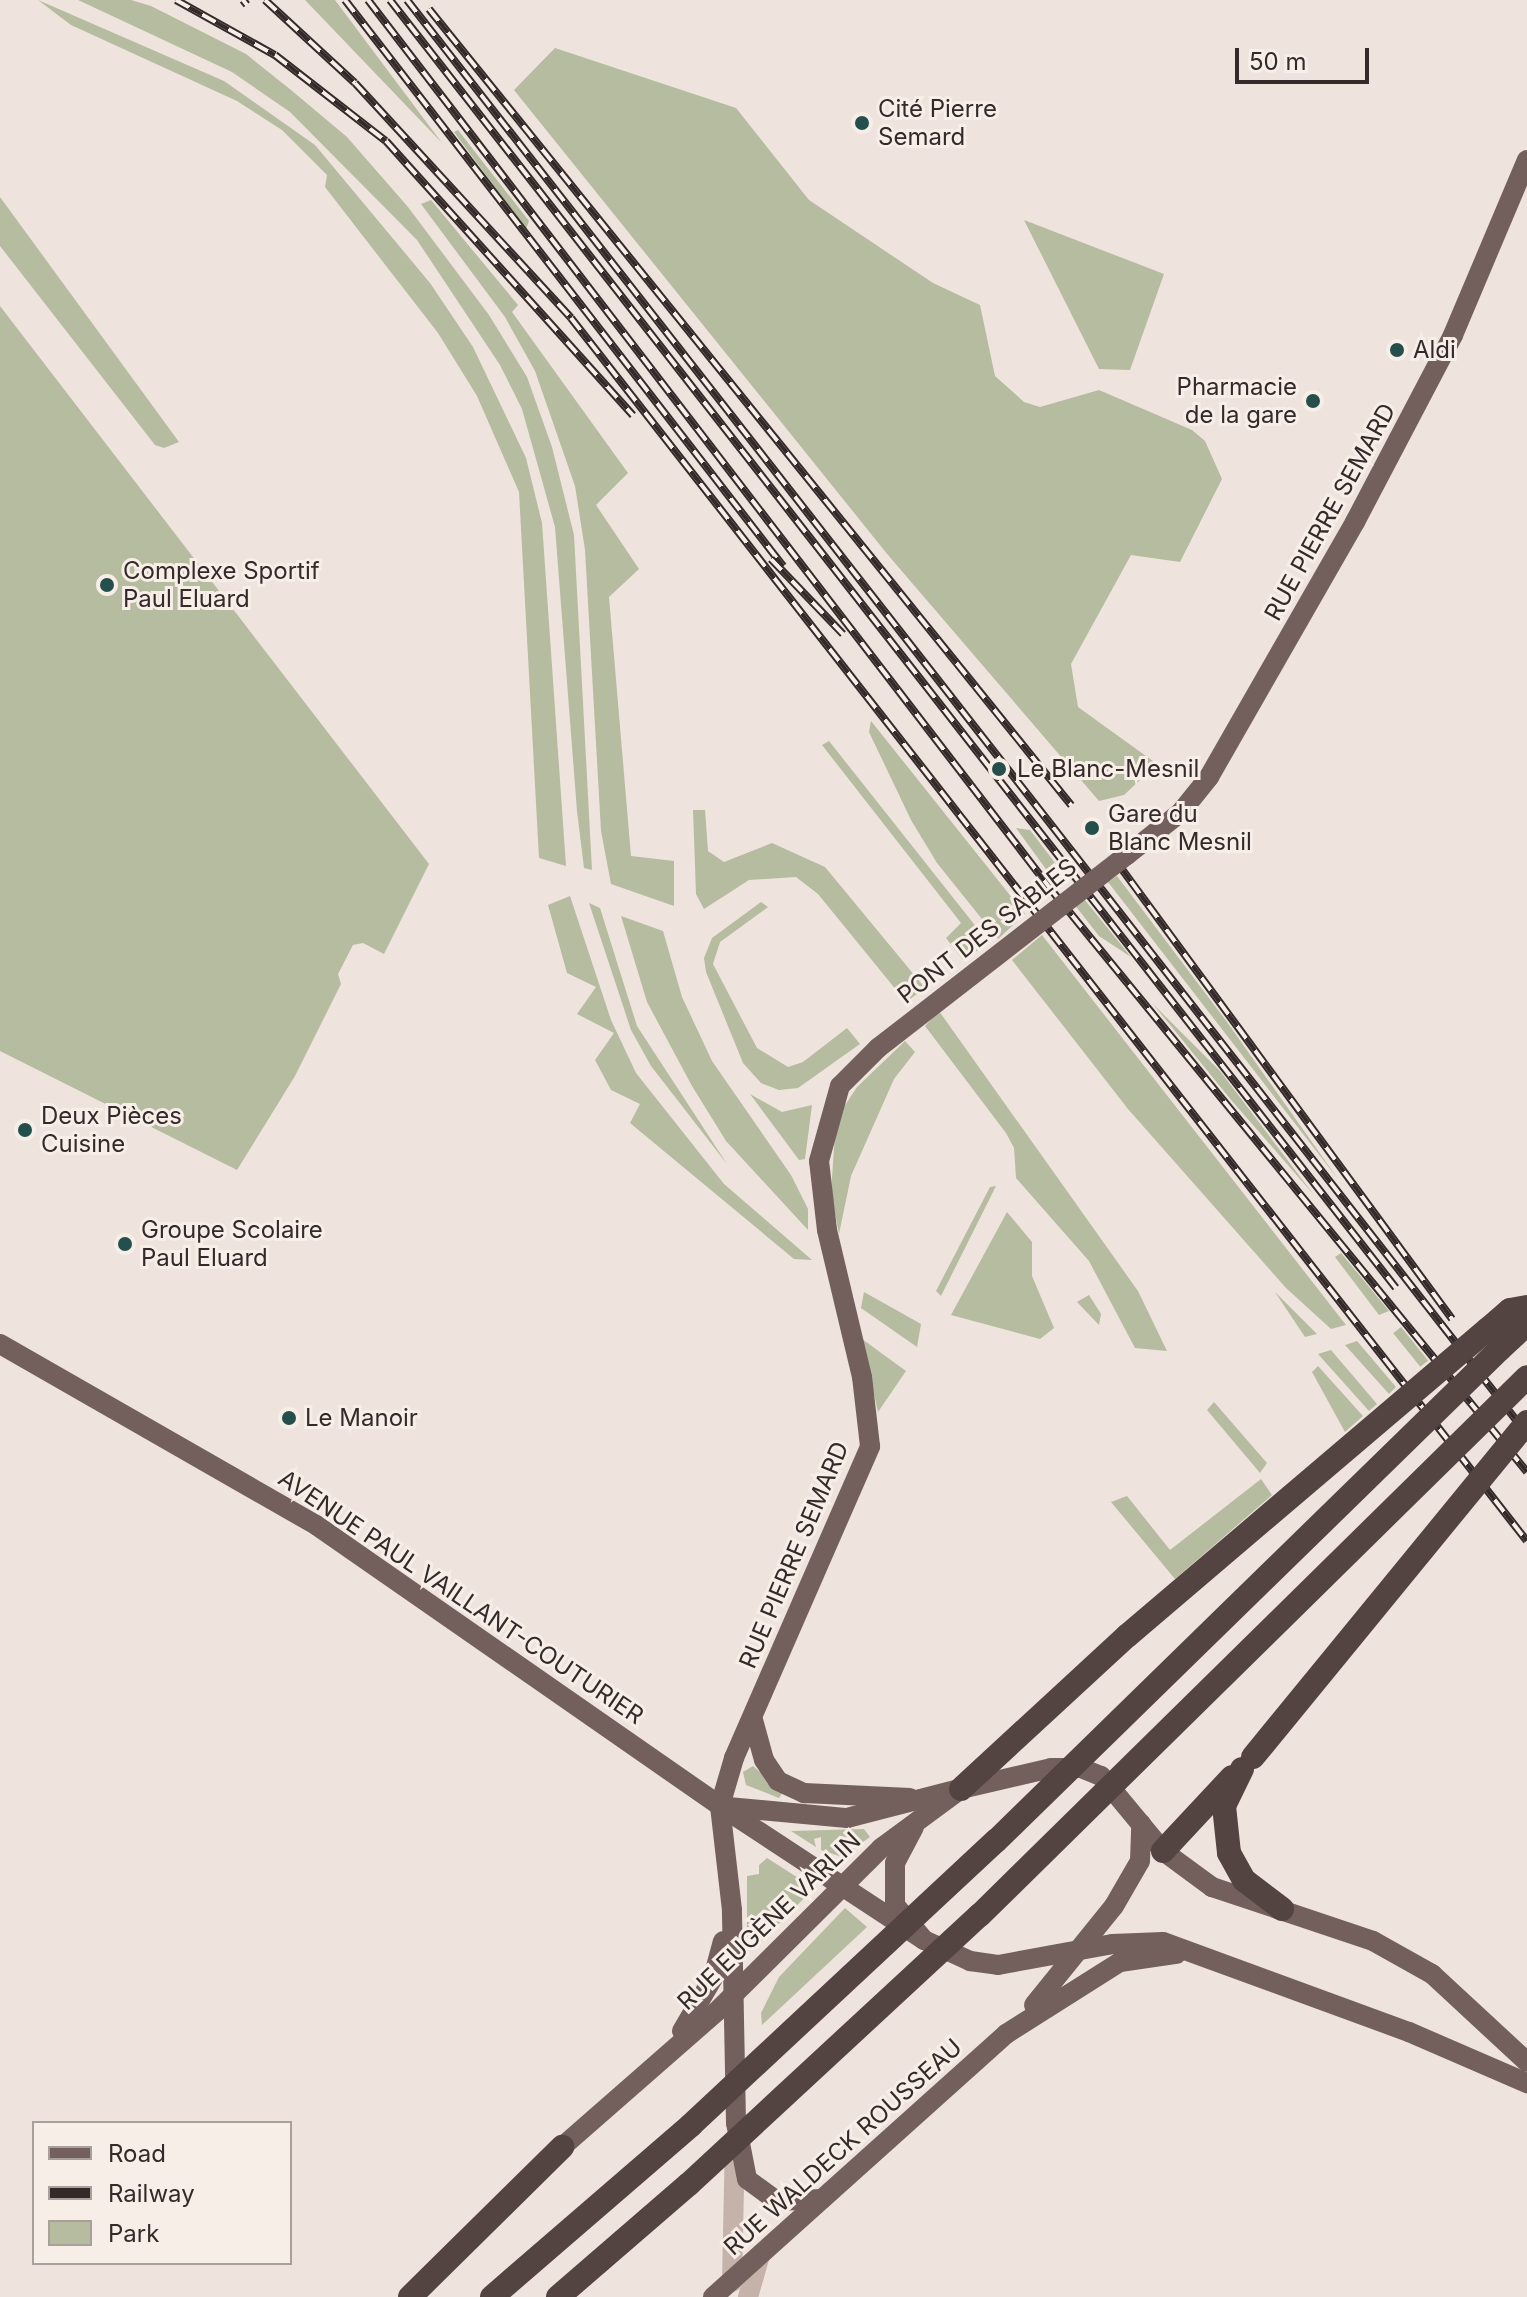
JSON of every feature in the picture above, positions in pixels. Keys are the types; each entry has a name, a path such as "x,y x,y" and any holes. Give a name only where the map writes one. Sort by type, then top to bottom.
{"highway":[{"path":"492,2297 691,2125 996,1841 1494,1339 1510,1310 1527,1307"},
{"path":"961,1789 1127,1636 1494,1339 1527,1324"},
{"path":"558,2297 689,2184 957,1937 1527,1377"},
{"path":"1163,1851 1248,1763 1527,1422"},
{"path":"1248,1763 1224,1806 1229,1853 1244,1880 1282,1909"},
{"path":"410,2297 562,2147"}],"main road":[{"name":"RUE PIERRE SEMARD","path":"1127,855 1197,794 1309,603 1416,412 1527,160"},
{"name":"PONT DES SABLES","path":"878,1048 1127,855"},
{"name":"RUE PIERRE SEMARD","path":"720,1806 734,1758 870,1446 862,1377 827,1230 819,1161 840,1086 878,1048"},
{"name":"AVENUE PAUL VAILLANT-COUTURIER","path":"0,1344 316,1525 720,1806 924,1940"},
{"path":"753,1720 764,1760 778,1781 804,1793 918,1798"},
{"path":"1081,1768 1101,1776 1121,1794 1163,1851 1212,1887 1386,1946 1432,1974 1526,2078 1424,2037 1163,1942 1080,1948 998,1965 970,1961 924,1940 895,1905 895,1863 916,1823 961,1789 1008,1775 1081,1768"},
{"name":"AVENUE PAUL VAILLANT-COUTURIER","path":"720,1806 847,1818 887,1811 918,1798 961,1789"},
{"path":"720,1806 732,1910 730,1998 736,2123 747,2179 761,2194 777,2201 822,2199"},
{"name":"RUE EUGÈNE VARLIN","path":"562,2147 730,1998 881,1848 916,1823"},
{"path":"1080,1948 1114,1906 1140,1861 1141,1824"},
{"path":"1140,1861 1163,1851"},
{"name":"RUE EUGÈNE VARLIN","path":"660,2059 695,2014 713,1978 732,1910"},
{"name":"RUE WALDECK ROUSSEAU","path":"713,2297 759,2259 1006,2034 1080,1948"},
{"name":"RUE WALDECK ROUSSEAU","path":"1006,2034 1120,1962 1196,1953"}],"street":[{"path":"732,2282 736,2123"},
{"path":"748,2297 759,2259"}],"green space":[{"path":"38,0 224,81 315,145 430,283 473,347 526,458 542,523 566,866 539,858 519,492 477,396 438,333 325,187 327,175 282,130 237,101 71,25"},
{"path":"78,0 131,0 151,6 246,54 347,137 408,207 489,315 527,377 552,447 574,535 592,870 584,868 577,811 555,527 522,409 500,365 417,240 290,112 232,72"},
{"path":"335,0 442,143 306,1"},
{"path":"555,48 736,108 809,200 933,283 980,305 995,376 1024,402 1040,407 1099,390 1192,430 1205,441 1222,479 1180,562 1131,555 1071,664 1078,707 1157,764 1124,795 1099,801 888,555 514,90"},
{"path":"458,130 529,221 526,229 454,132"},
{"path":"0,197 179,442 164,448 155,445 0,246"},
{"path":"431,200 518,305 512,312 628,473 596,505 639,569 609,597 631,856 674,861 674,906 611,884 601,831 585,550 575,486 535,371 505,317 421,204"},
{"path":"1024,220 1164,274 1130,370 1099,369"},
{"name":"Complexe Sportif Paul Eluard","path":"0,306 429,864 384,954 363,943 353,945 338,974 341,984 295,1076 237,1170 0,1051"},
{"path":"871,721 1025,914 998,939 937,863 911,820 869,732"},
{"path":"829,741 989,943 963,960 946,938 961,923 822,745"},
{"path":"693,810 705,810 708,851 724,862 772,843 825,867 925,988 906,1002 818,894 796,877 749,880 704,909 696,894"},
{"path":"1016,828 1030,830 1068,880 1059,887"},
{"path":"1117,876 1227,1022 1338,1179 1108,882"},
{"path":"570,896 611,1020 636,1073 724,1184 812,1260 794,1259 630,1123 640,1104 611,1090 595,1060 614,1033 577,1014 596,987 567,973 548,905"},
{"path":"1084,899 1131,957 1099,936 1074,904"},
{"path":"761,902 768,907 720,942 713,964 757,1048 788,1067 803,1062 847,1028 860,1044 798,1088 779,1090 761,1083 743,1063 706,972 704,958 712,938"},
{"path":"589,903 600,908 637,1026 727,1164 651,1066 631,1030"},
{"path":"621,916 663,931 682,997 712,1061 791,1175 808,1209 808,1230 726,1141 692,1086 647,1002"},
{"path":"1042,935 1346,1325 1331,1329 1286,1288 1128,1109 1012,960"},
{"path":"1153,1004 1220,1071 1314,1195 1232,1101"},
{"path":"939,1011 1138,1291 1167,1351 1135,1348 1089,1261 1016,1178 1014,1148 1006,1133 925,1026"},
{"path":"905,1041 915,1052 894,1079 851,1176 839,1234 831,1193 836,1119 857,1087"},
{"path":"750,1094 782,1112 812,1105 805,1159 799,1160"},
{"path":"996,1186 941,1296 936,1291 990,1187"},
{"path":"1007,1212 1032,1242 1032,1276 1054,1328 1040,1339 951,1315"},
{"path":"1341,1253 1389,1311 1379,1315 1335,1257"},
{"path":"864,1292 921,1324 917,1347 861,1308"},
{"path":"1275,1292 1317,1334 1305,1337"},
{"path":"1089,1295 1101,1314 1099,1325 1077,1302"},
{"path":"1401,1327 1428,1360 1420,1367 1393,1333"},
{"path":"862,1339 906,1371 878,1412"},
{"path":"1357,1341 1396,1387 1389,1394 1345,1345"},
{"path":"1331,1350 1377,1404 1369,1411 1318,1354"},
{"path":"1318,1366 1363,1416 1345,1432 1312,1372"},
{"path":"1214,1402 1267,1463 1260,1473 1207,1410"},
{"path":"1261,1479 1272,1495 1175,1579 1111,1502 1127,1496 1170,1550"},
{"path":"753,1766 783,1792 779,1798 746,1785 743,1772"},
{"path":"864,1829 870,1837 842,1857 821,1850 821,1837 814,1839 816,1847 791,1831"},
{"path":"767,1858 814,1888 756,1947 753,1939 747,1947 747,1876 759,1874 759,1865"},
{"path":"845,1908 867,1927 762,2025 761,2013 779,1977"}],"railway":[{"path":"176,0 275,55 386,141 633,415"},
{"path":"243,0 247,5"},
{"path":"265,0 355,83 571,318 1527,1541"},
{"path":"345,0 783,566"},
{"path":"368,0 1053,892 1527,1472"},
{"path":"390,0 1396,1288"},
{"path":"407,0 1527,1434"},
{"path":"429,9 1071,805"},
{"path":"771,559 843,634"},
{"path":"1113,857 1452,1319"}],"place":[{"name":"Cité Pierre Semard","path":"862,123"},
{"name":"Aldi","path":"1397,350"},
{"name":"Pharmacie de la gare","path":"1313,401"},
{"name":"Complexe Sportif Paul Eluard","path":"107,585"},
{"name":"Le Blanc-Mesnil","path":"999,769"},
{"name":"Gare du Blanc Mesnil","path":"1092,828"},
{"name":"Deux Pièces Cuisine","path":"25,1130"},
{"name":"Groupe Scolaire Paul Eluard","path":"125,1244"},
{"name":"Le Manoir","path":"289,1418"}]}
